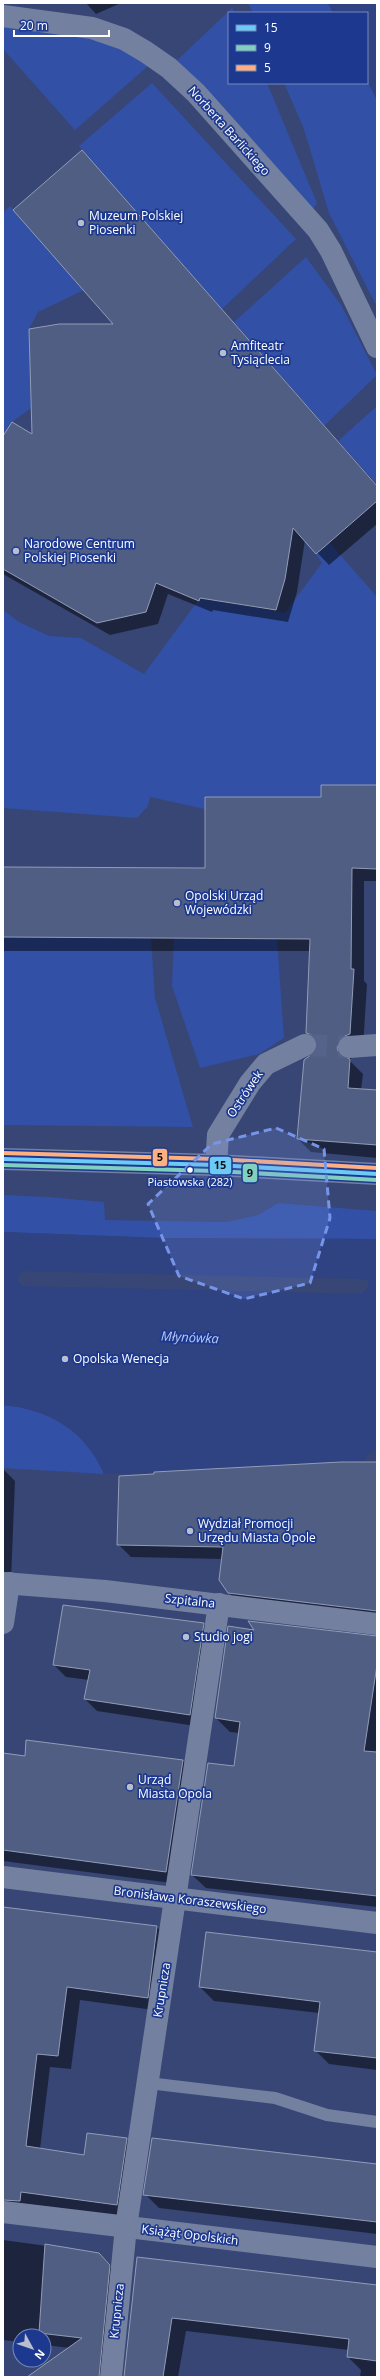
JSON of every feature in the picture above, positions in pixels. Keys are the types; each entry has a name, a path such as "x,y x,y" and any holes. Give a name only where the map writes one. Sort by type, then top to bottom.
{"street":[{"name":"Norberta Barlickiego","path":"3,16 92,28 124,38 169,68 196,93 318,230 332,251 377,347"},
{"name":"Ostrówek","path":"216,1165 218,1135 250,1083 266,1064 305,1045"},
{"path":"349,1047 377,1045"},
{"path":"3,1159 216,1165 377,1174"},
{"path":"3,1623 6,1583"},
{"name":"Szpitalna","path":"6,1583 105,1591 377,1624"},
{"name":"Krupnicza","path":"111,2377 126,2227 219,1604"},
{"name":"Bronisława Koraszewskiego","path":"3,1877 377,1923"},
{"name":"Książąt Opolskich","path":"3,2212 377,2256"}],"lane":[{"path":"148,2083 275,2098 327,2115 377,2122"}],"highlighted area":[{"path":"276,1128 324,1149 330,1218 310,1283 244,1299 179,1276 148,1204 212,1144"}],"shaded area":[{"path":"248,3 328,3 332,12 252,12"},
{"path":"232,8 234,12 228,12 228,84 267,84 317,203 308,218 169,68"},
{"path":"3,16 92,28 156,59 75,130 3,49"},
{"path":"368,82 377,100 377,307 329,213 304,129 284,84 368,84"},
{"path":"152,83 296,239 222,309 79,146"},
{"path":"10,206 84,290 38,312 29,329 31,408 12,422 3,436 3,213"},
{"path":"306,257 341,305 377,375 324,426 234,322"},
{"path":"377,406 377,486 338,441"},
{"path":"329,542 377,597 377,785 321,785 321,797 206,797 205,809 150,797 148,806 137,818 3,808 3,610 19,622 49,636 81,638 144,674 200,598 285,613 322,563 316,554"},
{"path":"3,937 151,938 155,998 193,1127 3,1125"},
{"path":"174,938 277,939 284,1038 259,1054 200,1068 172,986"},
{"path":"3,1195 104,1202 105,1220 227,1222 258,1215 278,1203 377,1211 377,1239 161,1238 3,1232"},
{"path":"3,1405 36,1411 64,1425 76,1434 87,1446 104,1474 3,1468"}],"water":[{"path":"328,3 377,3 377,100 368,82 368,12 332,12"},
{"name":"Młynówka","path":"3,1232 160,1238 377,1239 377,1448 367,1455 365,1461 154,1472 154,1474 104,1474 87,1446 76,1434 64,1425 36,1411 3,1405","holes":["21,1271 367,1280 369,1286 362,1294 23,1286 17,1280"]}],"building":[{"path":"82,150 377,486 377,501 316,554 293,528 285,579 276,610 200,598 199,601 156,583 146,612 97,623 3,569 3,436 12,422 32,434 29,329 59,324 113,324 13,210"},
{"path":"321,785 377,785 377,869 352,868 351,969 354,969 350,1034 342,1037 337,1048 339,1054 350,1059 348,1088 377,1090 377,1145 297,1139 304,1060 315,1052 317,1045 312,1035 306,1033 310,939 3,937 3,867 205,868 205,797 321,797"},
{"path":"341,1462 377,1462 377,1611 228,1593 219,1580 223,1547 117,1545 119,1476 154,1474 154,1472"},
{"path":"63,1605 204,1623 190,1715 84,1699 90,1670 53,1665"},
{"path":"248,1621 377,1636 377,1665 364,1751 377,1752 377,1896 191,1875 208,1763 234,1766 240,1722 215,1718 228,1626 254,1630"},
{"path":"26,1740 183,1760 166,1872 3,1850 3,1753 25,1756"},
{"path":"3,1907 157,1926 148,1998 67,1987 58,2056 37,2054 26,2146 84,2155 87,2133 127,2138 117,2205 21,2192 20,2201 3,2200"},
{"path":"206,1932 377,1952 377,2058 314,2051 320,2002 199,1987"},
{"path":"152,2138 377,2164 377,2222 143,2195"},
{"path":"45,2244 99,2253 110,2265 99,2377 27,2377 40,2368 52,2368 52,2359 82,2338 52,2335 52,2328 39,2328"},
{"path":"137,2257 377,2285 377,2361 347,2357 349,2339 172,2318 163,2377 124,2377"}],"tunnel":[{"path":"305,1045 349,1047"}],"transit line":[{"name":"5","path":"3,1153 216,1159 377,1168"},
{"name":"15","path":"3,1159 216,1165 377,1174"},
{"name":"9","path":"3,1165 216,1171 377,1180"}],"place":[{"name":"Muzeum Polskiej Piosenki","path":"81,223"},
{"name":"Amfiteatr Tysiąclecia","path":"223,353"},
{"name":"Narodowe Centrum Polskiej Piosenki","path":"16,551"},
{"name":"Opolski Urząd Wojewódzki","path":"177,903"},
{"name":"Piastowska (282)","path":"190,1170"},
{"name":"Opolska Wenecja","path":"65,1359"},
{"name":"Wydział Promocji Urzędu Miasta Opole","path":"190,1531"},
{"name":"Studio jogi","path":"186,1637"},
{"name":"Urząd Miasta Opola","path":"130,1787"}]}
